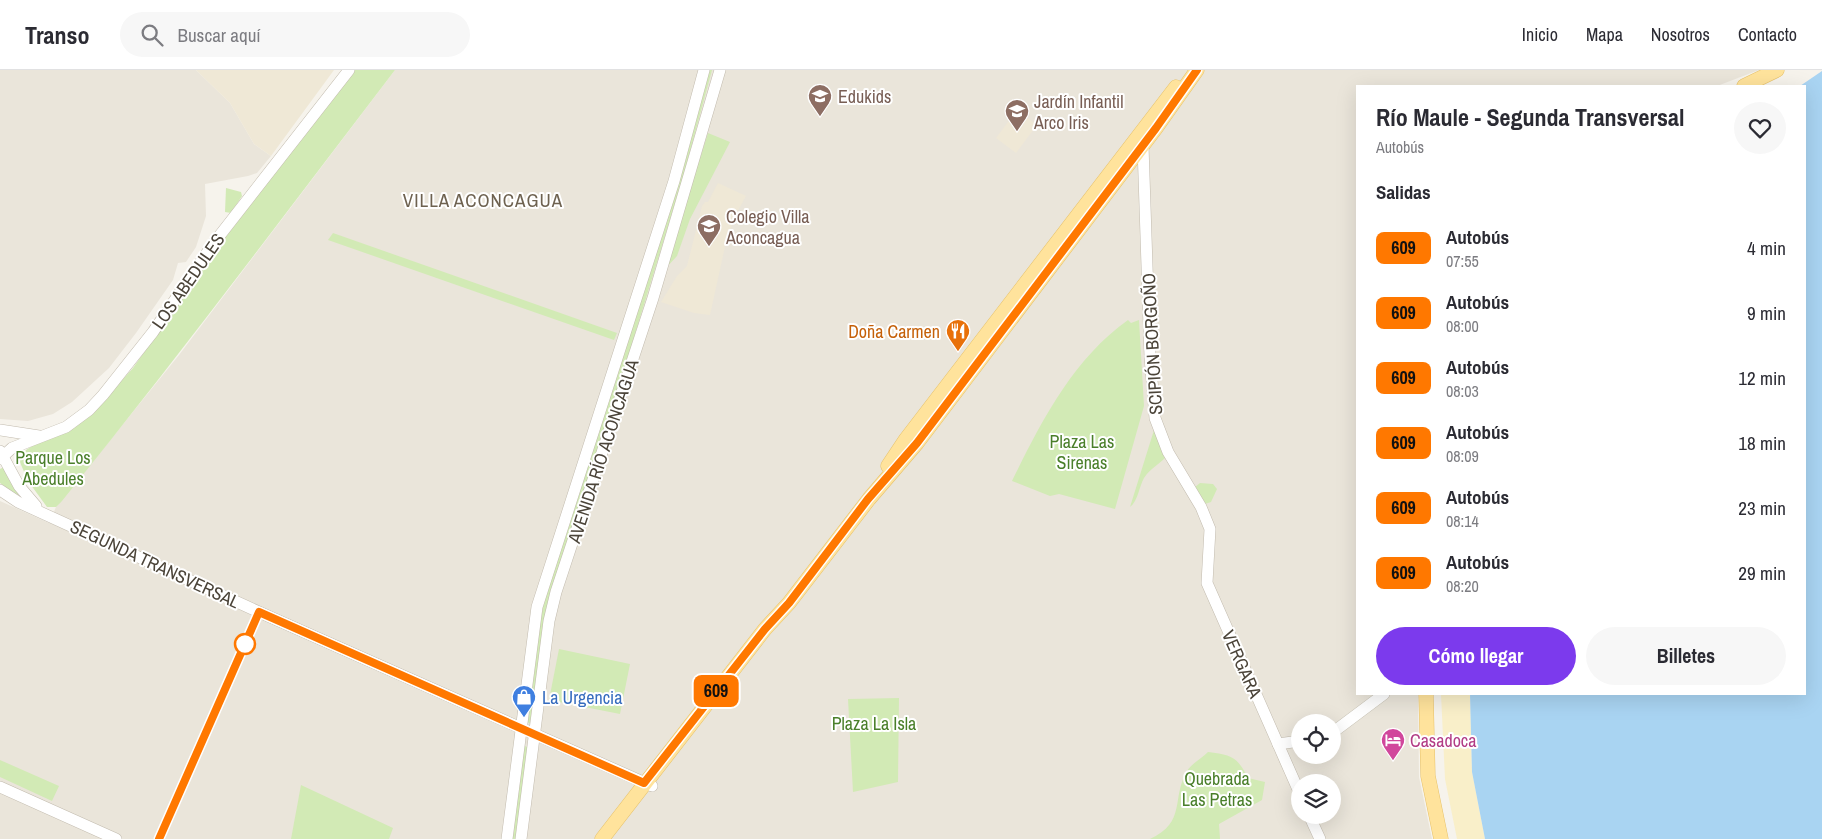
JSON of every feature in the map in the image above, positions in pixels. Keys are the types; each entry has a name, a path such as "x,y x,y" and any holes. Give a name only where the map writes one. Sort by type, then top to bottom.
{"main road":[{"path":"868,499 906,439 1162,104 1192,70"},
{"path":"602,839 755,654 789,603 868,499 917,443 1143,146 1197,70"},
{"path":"1746,85 1777,70"},
{"path":"1426,695 1428,776 1441,839"},
{"path":"611,839 648,785"}],"street":[{"name":"LOS ABEDULES","path":"1,455 12,448 66,427 89,410 104,395 153,332 213,244 349,70"},
{"name":"AVENIDA RÍO ACONCAGUA","path":"507,839 532,636 543,582 675,176 704,70"},
{"name":"AVENIDA RÍO ACONCAGUA","path":"521,839 548,622 556,592 653,298 720,70"},
{"name":"SCIPIÓN BORGOÑO","path":"1143,146 1150,356 1155,418 1168,452 1197,497 1210,529"},
{"path":"0,430 40,437"},
{"path":"1,455 19,486 43,513"},
{"name":"SEGUNDA TRANSVERSAL","path":"0,490 43,513 648,785"},
{"name":"VERGARA","path":"1210,529 1207,583 1291,774"},
{"path":"1341,726 1383,695"},
{"path":"1278,744 1291,742"},
{"path":"0,787 116,839"},
{"path":"1313,824 1320,839"}],"shaded area":[{"path":"0,70 196,70 230,103 254,144 271,156 257,173 205,184 206,216 196,247 186,262 178,263 173,280 136,333 109,368 72,402 53,414 28,421 0,419"},
{"path":"196,70 334,70 271,156 254,144 230,103"},
{"path":"395,70 1759,70 1720,85 1356,85 1356,695 1418,695 1419,777 1432,839 0,839 0,501 49,523 56,507 179,355"},
{"name":"Jardín Infantil Arco Iris","path":"1017,110 1037,125 1016,153 996,138"},
{"name":"Colegio Villa Aconcagua","path":"718,183 746,196 734,218 726,242 710,315 694,313 661,302 677,276 687,266 702,206 705,202 708,202"}],"green space":[{"name":"Parque Los Abedules","path":"354,70 395,70 105,448 62,501 56,507 47,507 28,481 19,460 26,450 106,398 133,368 217,248"},
{"path":"708,70 712,70 684,174 631,347 551,591 532,725 526,721 537,638 547,586"},
{"path":"708,133 730,142 690,219 677,256 665,269"},
{"path":"226,188 241,192 242,196 231,213 225,212"},
{"path":"333,233 617,333 614,340 328,240"},
{"name":"Plaza Las Sirenas","path":"1128,320 1131,323 1139,320 1144,406 1115,509 1059,494 1050,496 1012,481 1060,393 1091,353"},
{"path":"1154,430 1165,458 1144,478 1137,498 1130,507"},
{"path":"4,467 18,497 0,483 0,469"},
{"path":"1200,483 1213,484 1217,489 1211,502 1205,504 1195,487"},
{"path":"559,649 630,664 620,714 549,700"},
{"name":"Plaza La Isla","path":"899,698 898,782 853,792 848,699"},
{"path":"524,745 528,748 517,839 510,839"},
{"name":"Quebrada Las Petras","path":"1208,752 1232,758 1237,761 1248,778 1265,782 1262,800 1219,824 1220,839 1150,839 1169,825 1174,817 1182,781 1187,771"},
{"path":"0,760 59,786 52,801 0,777"},
{"path":"301,785 393,828 389,839 291,839"}],"sand":[{"path":"1441,695 1470,695 1472,772 1485,839 1457,839 1445,779"}],"water":[{"path":"1822,71 1822,839 1485,839 1472,772 1470,695 1806,695 1806,85 1801,85"}],"bus line":[{"name":"609","path":"159,839 259,612 644,783 765,629 789,603 868,499 917,443 1156,128 1197,70"}],"place":[{"name":"Edukids","path":"820,117"},
{"name":"Jardín Infantil Arco Iris","path":"1017,132"},
{"name":"Colegio Villa Aconcagua","path":"709,247"},
{"name":"Doña Carmen","path":"958,352"},
{"name":"La Urgencia","path":"524,718"},
{"name":"Casadoca","path":"1393,761"}],"district":[{"name":"VILLA ACONCAGUA","path":"483,200"}]}
